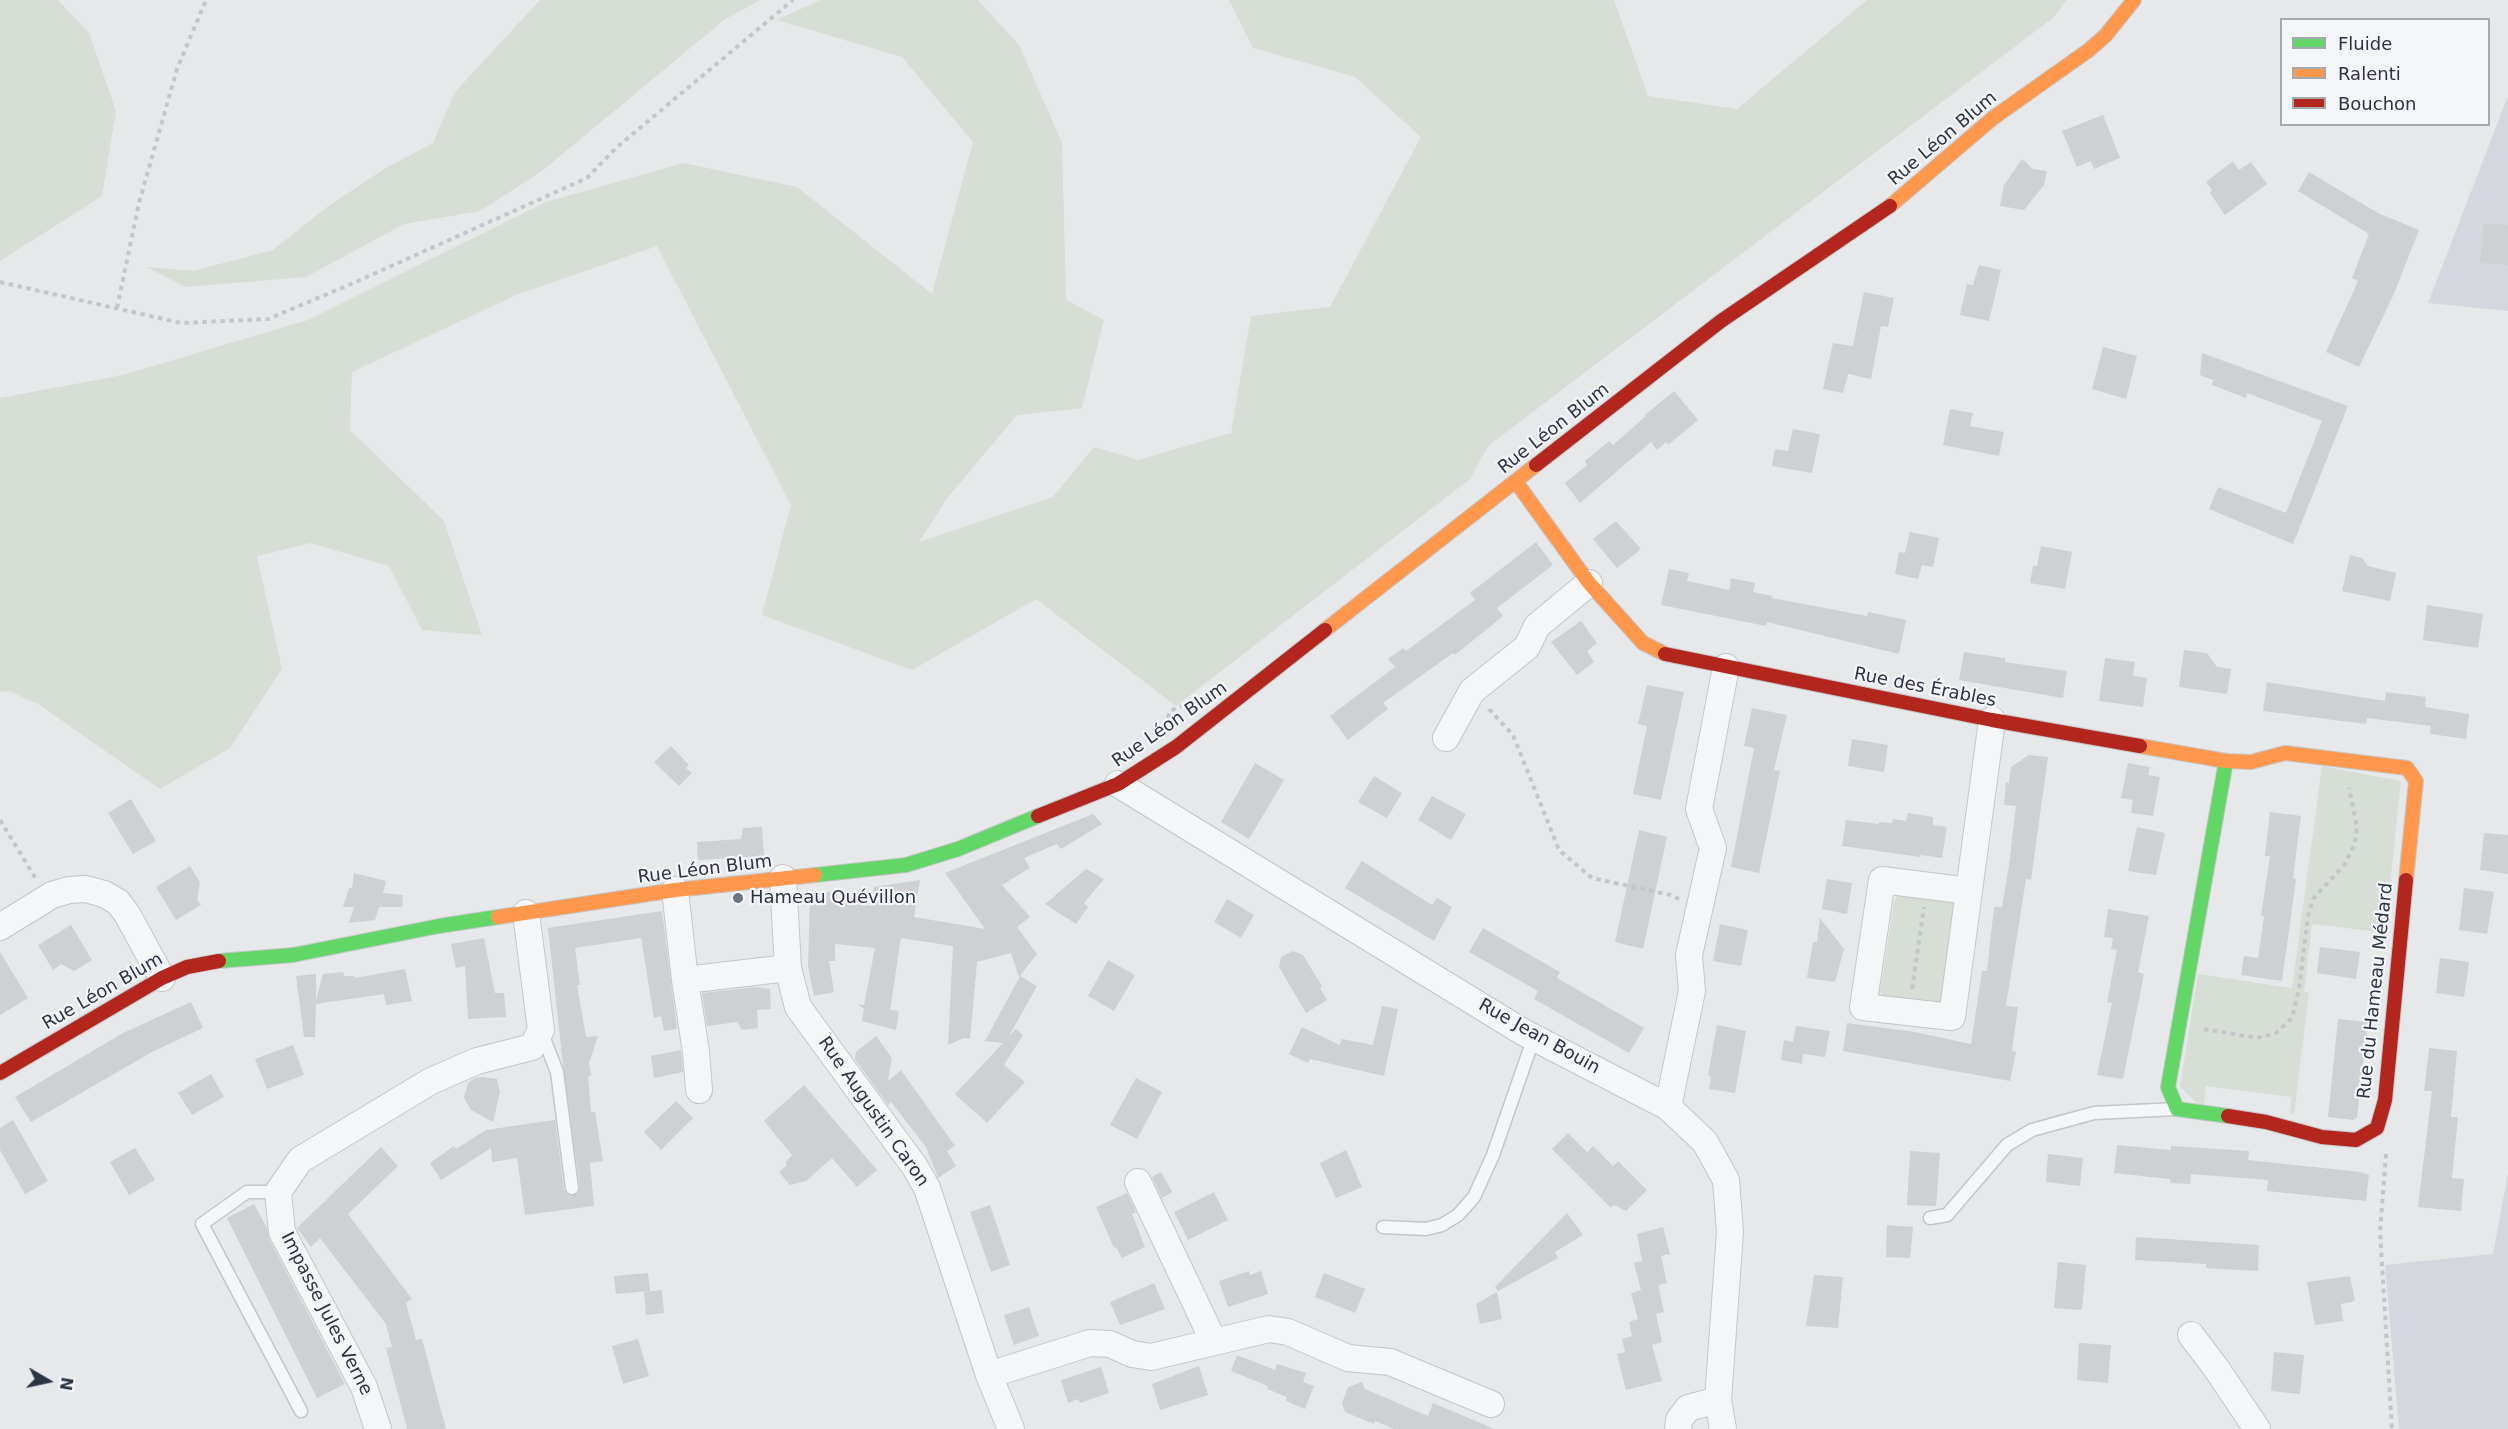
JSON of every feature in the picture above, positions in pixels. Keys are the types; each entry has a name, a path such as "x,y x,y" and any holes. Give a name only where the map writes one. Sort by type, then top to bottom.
{"street":[{"name":"Rue Léon Blum","path":"0,1072 162,978 187,967 212,962 293,955 438,926 675,890 906,865 957,849 1118,784 1176,747 1721,321 1888,208 1993,118 2089,50 2106,35 2134,0"},
{"name":"Rue des Érables","path":"1516,482 1589,583 1642,643 1669,656 1992,720 2226,761 2251,762 2285,753 2407,768"},
{"path":"1446,738 1472,691 1527,647 1537,626 1589,583"},
{"path":"1668,1107 1692,991 1689,954 1713,848 1699,809 1726,667"},
{"path":"1969,891 1882,880 1863,1007 1952,1017 1969,891 1992,720"},
{"path":"2226,761 2168,1087 2177,1109 2266,1122 2322,1137 2356,1140 2377,1128"},
{"name":"Rue du Hameau Médard","path":"2377,1128 2385,1100 2416,781 2407,768"},
{"name":"Rue Jean Bouin","path":"1118,784 1534,1037 1668,1107 1705,1142 1726,1180 1730,1232 1718,1400 1723,1429"},
{"name":"Rue Augustin Caron","path":"783,878 788,968 798,1007 915,1167 927,1188 989,1375 1011,1429"},
{"path":"0,927 48,898 69,890 86,889 105,894 118,902 139,933 162,978"},
{"path":"675,890 699,1090"},
{"path":"278,1192 300,1160 431,1081 477,1061 532,1047 541,1030 526,913"},
{"path":"685,980 788,968"},
{"path":"1138,1182 1214,1342"},
{"name":"Impasse Jules Verne","path":"278,1192 282,1232 364,1387 378,1429"},
{"path":"989,1375 1090,1342 1110,1344 1132,1354 1151,1358 1269,1329 1288,1332 1348,1358 1390,1362 1491,1404"},
{"path":"2191,1335 2257,1429"},
{"path":"1678,1429 1678,1420 1688,1408 1718,1400"}],"lane":[{"path":"541,1030 557,1072 572,1188"},
{"path":"1383,1227 1426,1229 1442,1225 1458,1215 1474,1197 1493,1155 1534,1037"},
{"path":"1930,1218 1947,1215 2007,1145 2032,1130 2094,1113 2177,1109"},
{"path":"278,1192 247,1192 202,1224 301,1411"}],"path":[{"path":"117,308 140,203 174,80 206,0"},
{"path":"0,282 181,322 268,319 587,178 616,148 794,0"},
{"path":"1472,691 1513,735 1559,850 1592,878 1671,896 1699,909"},
{"path":"2180,1023 2239,1037 2257,1038 2276,1033 2292,1018 2299,989 2308,916 2313,899 2345,864 2355,843 2357,826 2348,789 2352,761"},
{"path":"0,820 48,898"},
{"path":"1909,1012 1928,886"},
{"path":"2377,1128 2386,1157 2380,1231 2392,1429"}],"shaded area":[{"path":"0,0 58,0 89,33 116,111 102,196 0,261"},
{"path":"540,0 760,0 724,20 542,171 480,211 404,224 306,277 185,287 147,267 193,271 273,250 327,207 384,169 433,143 455,92"},
{"path":"820,0 978,0 1019,45 1062,143 1066,300 1104,320 1082,408 1017,415 948,497 919,542 1053,497 1094,447 1138,460 1231,433 1251,316 1330,307 1421,137 1355,77 1253,48 1229,0 1614,0 1648,96 1737,109 1867,0 2066,0 2054,17 1488,446 1470,479 1176,706 1036,599 912,670 762,615 791,505 657,246 516,295 352,372 350,430 444,521 482,635 422,630 389,566 310,543 257,556 282,669 230,748 160,789 38,704 9,691 0,692 0,398 123,375 308,320 546,202 683,163 797,187 932,294 973,142 902,57 777,20"},
{"path":"2508,96 2508,311 2428,303"},
{"path":"2322,766 2401,781 2385,930 2379,932 2312,924 2304,992 2309,993 2294,1114 2290,1113 2291,1097 2206,1086 2204,1104 2197,1103 2180,1087 2198,974 2292,988"},
{"path":"1898,894 1954,902 1956,906 1941,1002 1937,1006 1884,998 1880,991 1894,903"},
{"path":"2508,1173 2508,1429 2399,1429 2385,1265 2493,1254"}],"building":[{"path":"2103,115 2120,158 2094,169 2091,161 2077,167 2062,131"},
{"path":"2022,159 2033,169 2047,171 2044,185 2024,210 2000,206 2004,185"},
{"path":"2233,161 2239,170 2251,162 2267,184 2225,215 2210,193 2212,190 2206,182"},
{"path":"2309,172 2378,213 2419,230 2393,296 2359,367 2326,352 2358,281 2352,278 2369,234 2298,191"},
{"path":"2484,223 2508,225 2508,265 2480,263"},
{"path":"1979,265 2001,270 1989,321 1960,315 1967,284 1973,285"},
{"path":"1864,292 1894,298 1888,327 1881,326 1871,379 1848,374 1843,393 1823,389 1833,343 1853,346"},
{"path":"2103,347 2137,356 2126,399 2092,389"},
{"path":"2202,353 2348,406 2293,544 2209,509 2218,487 2286,513 2322,421 2247,393 2246,398 2212,385 2213,380 2200,375"},
{"path":"1674,391 1698,420 1668,445 1666,442 1657,450 1651,442 1580,503 1565,483 1587,465 1585,461 1609,441 1613,445"},
{"path":"1950,409 1973,413 1970,426 2004,432 1999,456 1943,445"},
{"path":"1793,429 1820,434 1812,473 1772,466 1775,449 1788,451"},
{"path":"1616,521 1641,549 1617,568 1593,539"},
{"path":"1910,532 1939,538 1933,567 1922,565 1918,579 1895,574 1899,552 1905,553"},
{"path":"1536,542 1553,565 1497,608 1503,616 1455,655 1453,653 1383,703 1388,709 1348,740 1330,716 1395,667 1388,659 1403,648 1406,651 1475,600 1470,593"},
{"path":"2041,546 2072,552 2065,589 2030,583 2033,566 2037,566"},
{"path":"2350,555 2362,558 2368,566 2396,573 2390,601 2342,591"},
{"path":"1669,569 1689,573 1687,581 1729,590 1731,578 1755,583 1753,592 1772,596 1772,598 1867,616 1868,612 1906,620 1899,654 1767,622 1766,626 1661,605"},
{"path":"2427,605 2483,614 2478,648 2423,640"},
{"path":"1581,621 1597,643 1587,651 1594,662 1577,675 1551,642"},
{"path":"2184,650 2207,653 2217,667 2231,669 2227,694 2179,687"},
{"path":"1964,652 2005,658 2005,662 2067,671 2063,698 1959,680"},
{"path":"2105,658 2135,662 2133,676 2147,678 2143,707 2099,701"},
{"path":"2267,682 2385,701 2386,692 2426,697 2425,707 2469,714 2466,739 2430,734 2431,726 2367,718 2366,724 2263,711"},
{"path":"1647,685 1684,692 1661,800 1633,794 1647,726 1638,724"},
{"path":"1752,708 1787,715 1774,770 1780,771 1759,873 1731,867 1754,748 1744,746"},
{"path":"1852,739 1888,745 1884,772 1848,766"},
{"path":"671,746 689,765 686,768 692,773 679,786 654,762"},
{"path":"2029,755 2048,757 2031,880 2026,879 2006,1006 2018,1007 2012,1051 2016,1052 2010,1081 1843,1051 1847,1023 1915,1032 1971,1044 1982,971 1987,971 1994,907 2002,907 2009,865 2016,806 2004,805 2006,782 2009,783 2011,767"},
{"path":"1255,763 1284,780 1249,839 1221,822"},
{"path":"2128,763 2150,767 2148,775 2160,777 2153,816 2131,813 2133,800 2121,798"},
{"path":"1374,776 1402,793 1387,818 1358,802"},
{"path":"1432,796 1466,814 1451,840 1418,820"},
{"path":"131,799 156,841 133,854 108,813"},
{"path":"2270,812 2301,816 2293,878 2296,879 2282,981 2241,975 2244,956 2258,958 2264,916 2261,916 2270,856 2265,856"},
{"path":"1908,813 1933,817 1933,825 1947,827 1942,858 1842,846 1846,820 1879,824 1879,822 1892,823 1893,819 1906,821"},
{"path":"1093,814 1102,824 1061,849 1057,844 1024,858 1030,868 1002,885 1030,917 1017,927 1037,954 1019,977 1011,953 977,962 970,1039 964,1038 948,1045 953,946 901,938 890,1010 899,1011 896,1030 862,1021 864,1009 858,1004 864,1005 875,948 835,944 835,961 829,961 834,992 814,996 808,967 810,894 837,891 837,901 872,906 874,887 920,880 914,917 985,929 945,873"},
{"path":"762,827 764,856 698,860 697,842 741,839 743,828"},
{"path":"2137,827 2165,833 2156,875 2128,871"},
{"path":"1639,830 1667,837 1643,949 1615,942"},
{"path":"2484,833 2508,835 2508,874 2480,870"},
{"path":"1362,861 1432,905 1437,898 1452,907 1434,941 1345,888"},
{"path":"190,866 200,882 197,900 201,905 176,920 156,887"},
{"path":"1086,869 1104,879 1084,903 1088,907 1076,924 1045,904"},
{"path":"354,873 386,881 383,893 403,895 402,907 379,907 375,920 349,923 354,907 343,907 349,888 352,888"},
{"path":"1827,879 1852,883 1847,914 1822,909"},
{"path":"2464,888 2494,892 2487,934 2459,930"},
{"path":"1227,899 1254,915 1241,938 1214,922"},
{"path":"2108,909 2149,916 2138,972 2144,974 2123,1079 2097,1075 2112,1003 2107,1002 2117,950 2111,949 2113,938 2104,937"},
{"path":"662,911 677,1029 664,1031 661,1016 654,1018 641,938 575,948 580,985 577,985 586,1037 598,1036 589,1064 591,1076 588,1076 591,1112 595,1112 603,1161 590,1163 594,1206 525,1215 517,1158 492,1162 491,1148 441,1180 430,1163 454,1146 456,1149 486,1130 555,1120 564,1190 569,1196 577,1194 580,1187 563,1065 548,928"},
{"path":"1820,918 1844,949 1835,982 1807,978 1813,942 1817,942"},
{"path":"1720,924 1748,930 1741,966 1713,961"},
{"path":"71,925 92,960 74,971 61,964 53,970 38,945"},
{"path":"1483,928 1560,972 1557,978 1644,1028 1629,1053 1534,999 1538,991 1469,952"},
{"path":"484,938 495,993 504,993 506,1017 468,1019 465,966 456,968 451,944"},
{"path":"2320,947 2360,952 2356,979 2317,973"},
{"path":"1293,951 1303,955 1322,986 1320,988 1327,1000 1306,1013 1279,967 1281,957"},
{"path":"0,952 28,998 0,1015"},
{"path":"2440,958 2469,962 2464,997 2436,993"},
{"path":"1108,960 1135,975 1114,1011 1088,996"},
{"path":"405,969 412,1001 386,1005 384,994 316,1004 315,1037 304,1037 296,976 316,974 316,1000 323,974 343,972 344,976 355,978"},
{"path":"1020,976 1037,986 1009,1036 1016,1029 1023,1035 1004,1065 1025,1082 987,1123 955,1094 1003,1043 985,1041"},
{"path":"755,987 770,989 771,1009 757,1010 758,1028 742,1030 737,1022 707,1026 702,993"},
{"path":"191,1002 203,1028 152,1052 31,1122 15,1097 123,1033"},
{"path":"1382,1006 1398,1009 1384,1076 1310,1059 1308,1063 1289,1054 1302,1027 1340,1045 1342,1039 1373,1045"},
{"path":"2338,1019 2368,1022 2357,1118 2353,1120 2328,1117"},
{"path":"1717,1025 1746,1031 1735,1093 1709,1089 1711,1076 1708,1075"},
{"path":"1796,1026 1830,1031 1825,1057 1803,1054 1802,1064 1781,1060 1784,1040 1793,1042"},
{"path":"876,1036 892,1058 888,1081 901,1070 955,1146 947,1151 956,1166 938,1178 926,1147 891,1102 888,1105 855,1059 856,1052"},
{"path":"293,1045 304,1075 267,1089 255,1059"},
{"path":"2429,1048 2457,1051 2451,1117 2458,1117 2452,1178 2464,1179 2461,1211 2418,1207 2432,1091 2424,1091"},
{"path":"681,1050 683,1072 654,1078 651,1056"},
{"path":"211,1074 224,1097 192,1115 178,1093"},
{"path":"475,1078 497,1079 500,1092 493,1122 471,1110 464,1098 468,1083"},
{"path":"1136,1078 1162,1092 1137,1139 1110,1125"},
{"path":"804,1085 877,1170 857,1187 832,1158 806,1181 790,1185 779,1172 787,1165 785,1163 792,1155 764,1121"},
{"path":"676,1101 693,1118 661,1150 644,1132"},
{"path":"13,1120 48,1181 25,1194 0,1150 0,1128"},
{"path":"1568,1133 1587,1152 1593,1146 1613,1166 1618,1161 1647,1190 1626,1211 1614,1205 1611,1208 1552,1149"},
{"path":"2117,1145 2171,1150 2171,1146 2249,1151 2248,1160 2360,1172 2369,1175 2366,1201 2267,1191 2268,1180 2191,1174 2190,1184 2170,1183 2170,1179 2114,1173"},
{"path":"381,1147 398,1166 348,1214 412,1299 406,1303 416,1340 422,1339 446,1429 407,1429 386,1348 392,1347 386,1324 320,1238 311,1247 297,1228"},
{"path":"135,1148 155,1180 129,1195 110,1162"},
{"path":"1346,1150 1362,1187 1336,1198 1320,1163"},
{"path":"1910,1151 1940,1153 1936,1206 1907,1205"},
{"path":"2048,1154 2083,1158 2080,1186 2046,1182"},
{"path":"1161,1172 1172,1192 1162,1198 1152,1177"},
{"path":"1214,1192 1228,1220 1188,1240 1174,1212"},
{"path":"1127,1193 1136,1212 1132,1214 1145,1247 1122,1258 1116,1247 1114,1248 1096,1207"},
{"path":"254,1204 267,1228 269,1239 345,1384 317,1398 227,1218"},
{"path":"990,1205 1010,1265 991,1272 970,1212"},
{"path":"1567,1213 1583,1235 1555,1252 1558,1258 1498,1291 1495,1287"},
{"path":"1887,1225 1913,1227 1910,1258 1886,1257"},
{"path":"1663,1227 1670,1254 1661,1256 1667,1283 1658,1285 1664,1312 1656,1314 1662,1342 1652,1345 1662,1381 1626,1390 1617,1354 1625,1352 1622,1339 1632,1336 1629,1322 1638,1319 1631,1293 1641,1290 1634,1263 1642,1261 1637,1234"},
{"path":"2136,1237 2259,1245 2258,1271 2206,1268 2206,1264 2135,1260"},
{"path":"2058,1262 2086,1265 2082,1310 2054,1308"},
{"path":"1249,1271 1250,1275 1261,1271 1268,1294 1228,1307 1219,1281"},
{"path":"648,1273 650,1291 616,1294 614,1276"},
{"path":"1324,1273 1365,1289 1355,1313 1315,1297"},
{"path":"1814,1275 1843,1277 1838,1328 1806,1326"},
{"path":"2350,1276 2355,1301 2341,1304 2343,1321 2315,1325 2307,1282"},
{"path":"1154,1283 1165,1309 1120,1325 1110,1302"},
{"path":"662,1290 664,1313 646,1315 644,1292"},
{"path":"1497,1292 1502,1319 1480,1324 1476,1304"},
{"path":"1029,1307 1039,1336 1014,1345 1004,1315"},
{"path":"638,1339 649,1376 623,1384 612,1346"},
{"path":"2079,1343 2111,1345 2108,1383 2077,1380"},
{"path":"2274,1352 2304,1355 2300,1394 2271,1391"},
{"path":"1237,1355 1275,1370 1277,1364 1306,1373 1303,1382 1314,1386 1305,1409 1286,1401 1287,1397 1267,1389 1268,1386 1231,1371"},
{"path":"1199,1366 1208,1395 1160,1410 1152,1384"},
{"path":"1101,1367 1109,1393 1080,1403 1078,1399 1068,1403 1061,1380"},
{"path":"1362,1382 1365,1389 1428,1416 1433,1403 1495,1429 1394,1429 1375,1421 1374,1424 1345,1412 1342,1403 1348,1387"}],"traffic: fast":[{"path":"2226,761 2168,1087 2177,1109 2228,1116"},
{"path":"815,875 906,865 958,849 1038,816"},
{"path":"219,961 293,955 439,926 498,917"}],"traffic: slow":[{"path":"1890,206 1993,118 2089,50 2106,35 2134,0"},
{"path":"1325,630 1536,465"},
{"path":"1516,482 1589,583 1643,643 1665,654"},
{"path":"2140,746 2226,761 2251,762 2285,753 2407,768 2416,781 2406,880"},
{"path":"498,917 675,890 815,875"}],"traffic: jam":[{"path":"1536,465 1721,321 1890,206"},
{"path":"1038,816 1118,784 1176,747 1325,630"},
{"path":"1665,654 1992,720 2140,746"},
{"path":"2228,1116 2266,1122 2322,1137 2356,1140 2377,1128 2385,1100 2406,880"},
{"path":"0,1073 162,978 187,967 219,961"}],"place":[{"name":"Hameau Quévillon","path":"738,898"}]}
